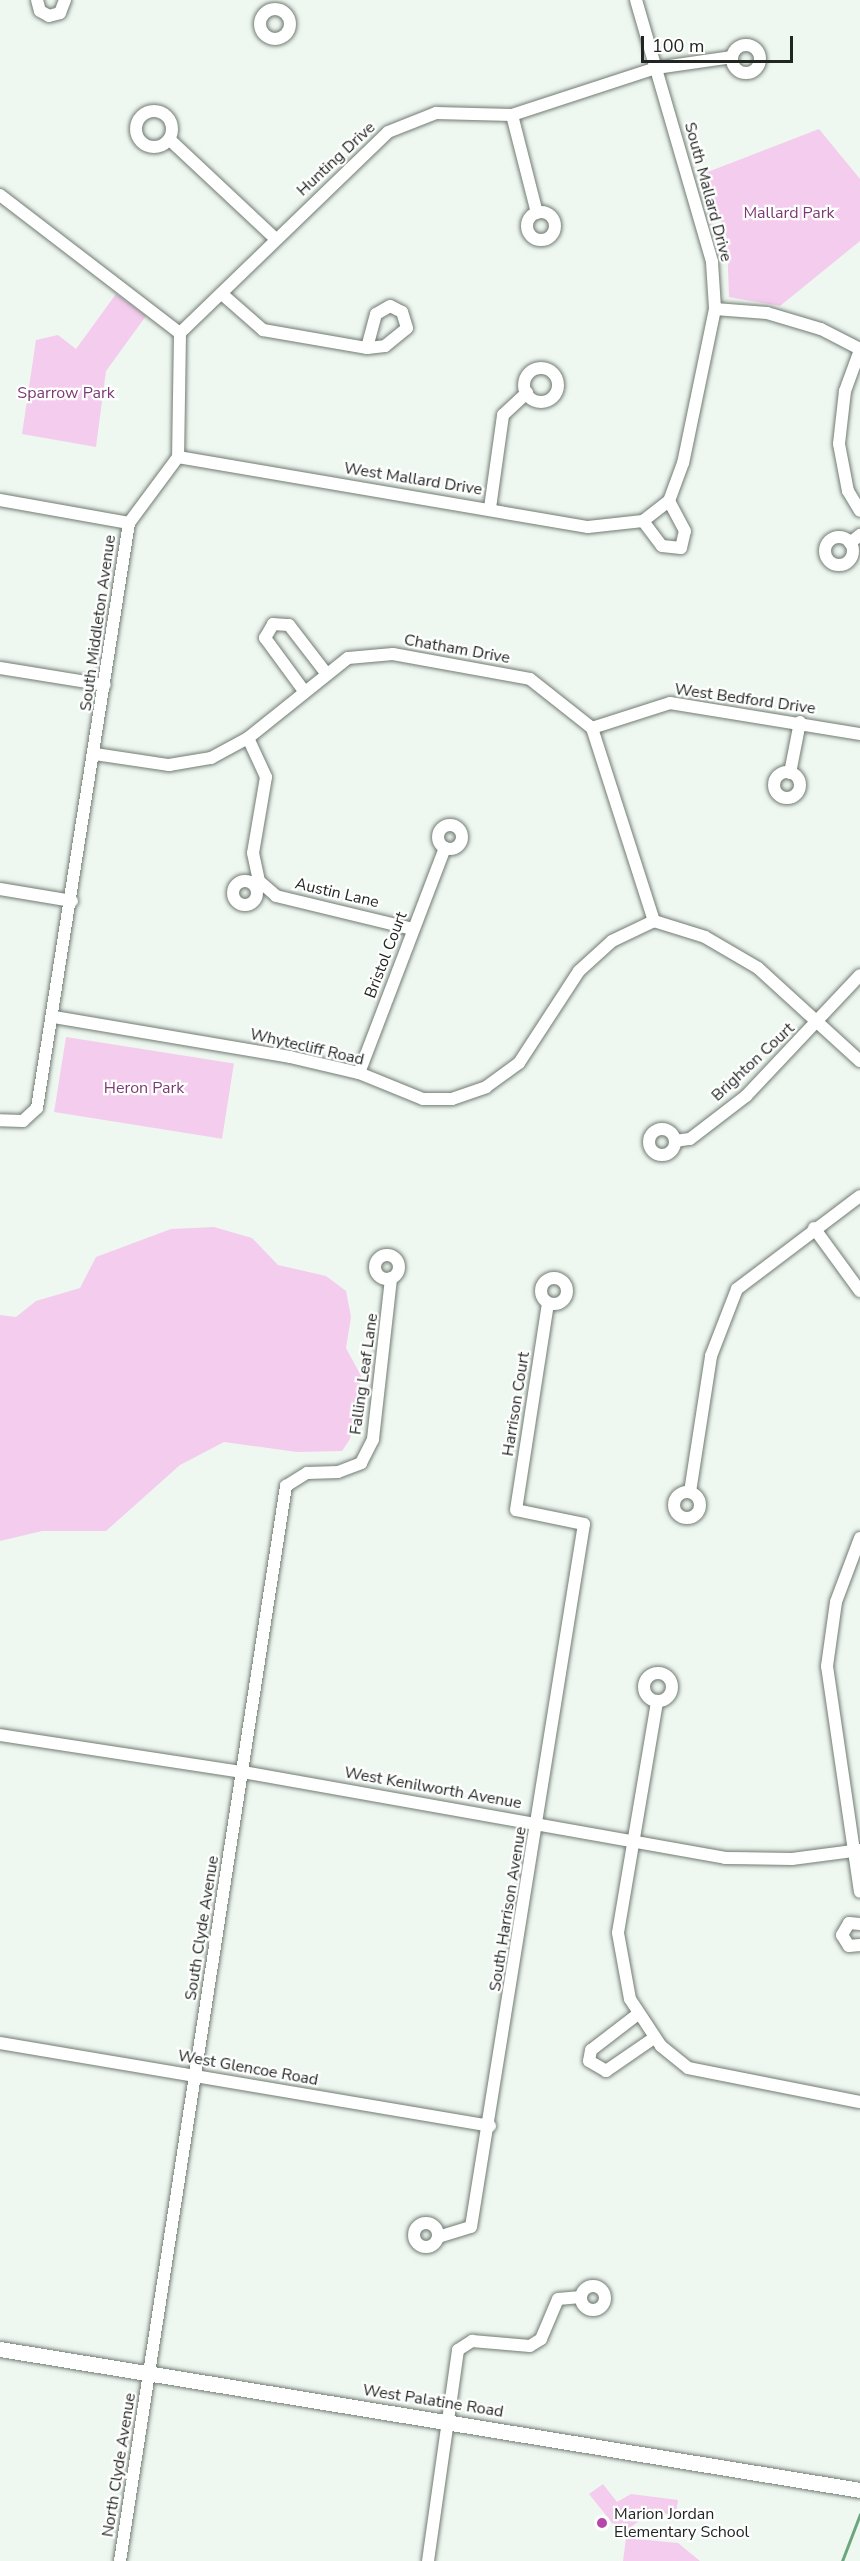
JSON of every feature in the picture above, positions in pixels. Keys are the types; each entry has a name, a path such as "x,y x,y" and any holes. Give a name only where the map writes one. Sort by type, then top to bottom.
{"main road":[{"name":"West Palatine Road","path":"0,2349 860,2490"}],"street":[{"path":"37,0 40,11 50,16 60,13 64,0"},
{"name":"South Mallard Drive","path":"636,0 712,262 715,309 683,463 669,501"},
{"name":"Hunting Drive","path":"180,333 388,132 436,113 512,115 656,68 732,57"},
{"path":"512,115 537,213"},
{"path":"169,139 276,238"},
{"path":"0,195 180,333 178,457"},
{"path":"222,294 263,330 367,348"},
{"path":"715,309 767,314 821,329 860,349 845,391 839,444 848,490 860,511"},
{"path":"490,508 503,415 527,393"},
{"name":"West Mallard Drive","path":"178,457 490,508 588,527 643,520 669,501"},
{"name":"South Middleton Avenue","path":"0,1120 31,1119 37,1108 54,1017 129,523 178,457"},
{"path":"0,500 129,523"},
{"path":"643,520 662,546 681,548 686,531 669,501"},
{"path":"304,690 266,638 273,624 289,625 326,672"},
{"name":"Chatham Drive","path":"95,754 169,765 211,758 248,738 326,672 348,658 393,654 530,679 592,728"},
{"path":"0,668 105,686"},
{"name":"West Bedford Drive","path":"592,728 670,703 800,722 860,734"},
{"path":"790,773 800,722"},
{"path":"592,728 654,921 705,937 758,968 821,1020 860,1061"},
{"name":"Austin Lane","path":"248,738 266,777 253,853 257,883 276,896 412,929"},
{"name":"Bristol Court","path":"359,1073 412,929 445,848"},
{"path":"0,889 72,901"},
{"name":"Whytecliff Road","path":"54,1017 359,1073 423,1099 452,1099 486,1087 519,1063 579,971 612,941 654,921"},
{"name":"Brighton Court","path":"675,1141 690,1139 746,1096 821,1020 860,975"},
{"path":"690,1492 711,1356 725,1313 737,1289 760,1266 860,1196"},
{"path":"814,1228 860,1291"},
{"name":"Falling Leaf Lane","path":"286,1486 307,1473 338,1472 361,1463 373,1439 392,1278"},
{"name":"Harrison Court","path":"516,1510 548,1303"},
{"name":"South Clyde Avenue","path":"150,2374 286,1486"},
{"name":"South Harrison Avenue","path":"438,2237 471,2227 490,2126 584,1524 516,1510"},
{"path":"860,1538 836,1602 827,1666 857,1850 860,1892"},
{"path":"657,1701 618,1933 621,1971 638,2014 654,2038 697,2071 860,2102"},
{"name":"West Kenilworth Avenue","path":"0,1735 243,1772 538,1824 634,1844 725,1858 792,1859 857,1850"},
{"path":"859,1922 849,1923 842,1935 849,1946 860,1945"},
{"path":"638,2014 591,2050 589,2061 606,2071 654,2038"},
{"name":"West Glencoe Road","path":"0,2043 490,2126"},
{"path":"428,2561 458,2350 465,2343 530,2346 541,2339 558,2299 581,2297"},
{"name":"North Clyde Avenue","path":"120,2561 150,2374"}],"green space":[{"name":"Mallard Park","path":"819,129 860,179 860,241 780,306 729,297 727,239 705,173"},
{"name":"Sparrow Park","path":"116,294 146,316 106,371 96,447 22,434 36,340 58,335 76,349"},
{"name":"Heron Park","path":"66,1037 234,1064 222,1139 54,1112"},
{"path":"214,1227 252,1238 278,1265 326,1276 346,1291 351,1317 346,1348 361,1376 350,1439 342,1451 297,1452 224,1442 180,1465 106,1531 42,1531 0,1541 0,1315 16,1317 36,1301 80,1288 96,1257 171,1229"},
{"path":"603,2484 617,2502 631,2494 678,2500 676,2515 652,2512 621,2534 589,2494"},
{"path":"626,2538 678,2543 700,2561 623,2561"}],"waterway":[{"path":"842,2561 860,2514"}],"place":[{"name":"Marion Jordan Elementary School","path":"602,2523"}]}
